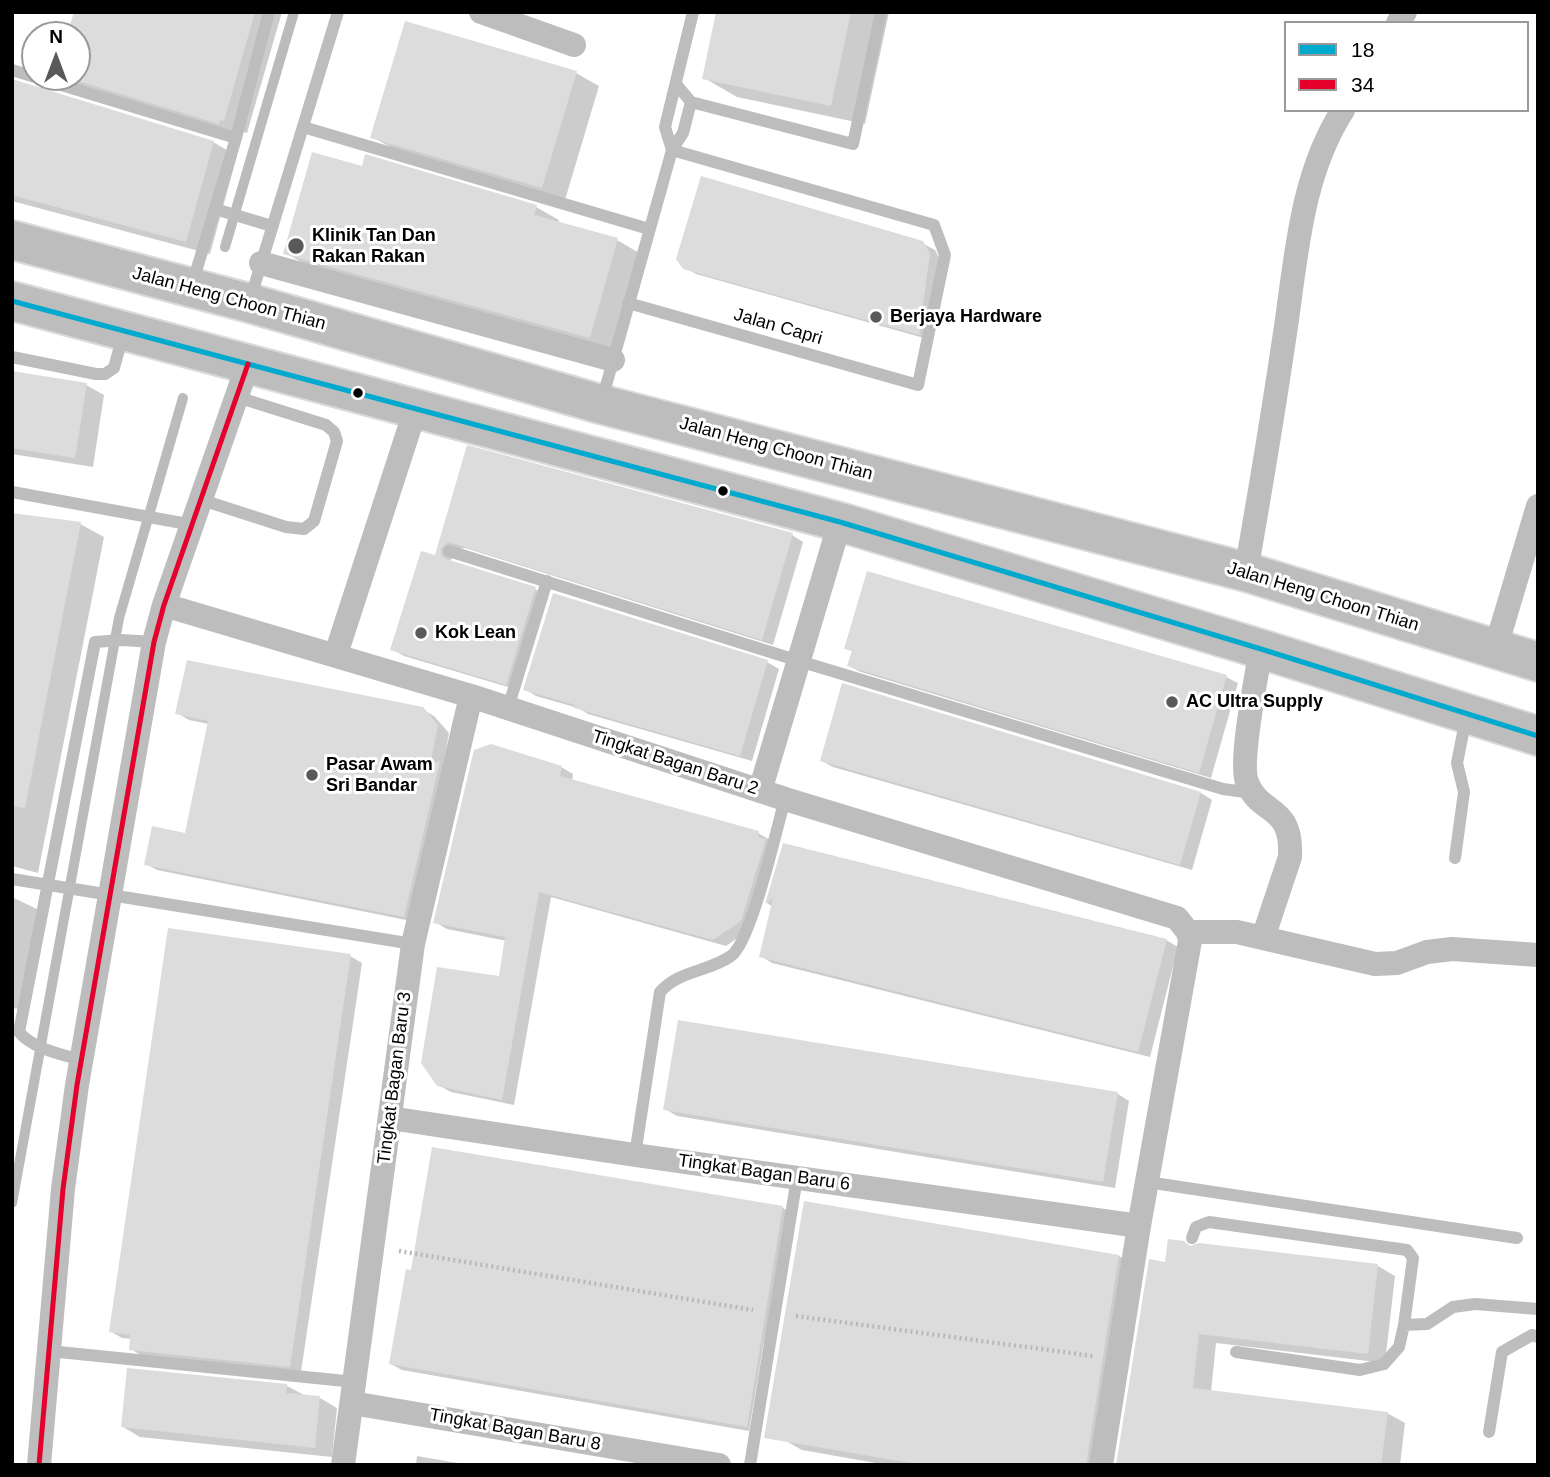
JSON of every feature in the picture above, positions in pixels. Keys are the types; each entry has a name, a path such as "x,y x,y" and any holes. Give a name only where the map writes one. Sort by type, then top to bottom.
{"highway":[{"name":"Jalan Heng Choon Thian","path":"12,240 249,303 600,404 1246,572 1538,662"},
{"path":"12,301 124,330 243,381 416,408 840,522 1538,736"}],"street":[{"path":"481,12 518,19 574,45"},
{"path":"1246,572 1301,223 1315,166 1341,112"},
{"path":"261,263 613,360"},
{"path":"40,1465 63,1189 82,1059 154,642 164,605 243,381"},
{"path":"336,654 416,408"},
{"path":"1495,650 1538,506"},
{"path":"760,790 840,522"},
{"name":"Tingkat Bagan Baru 2","path":"164,605 336,654 785,799 1177,918 1186,928"},
{"path":"1261,649 1245,773 1252,793 1289,828 1291,846 1290,857 1263,938"},
{"name":"Tingkat Bagan Baru 3","path":"343,1465 413,944 471,696"},
{"path":"1101,1465 1139,1226 1190,942 1186,928 1237,932 1375,964 1397,963 1427,951 1452,949 1538,955"},
{"name":"Tingkat Bagan Baru 6","path":"390,1118 1139,1226"},
{"name":"Tingkat Bagan Baru 8","path":"353,1392 719,1465"}],"lane":[{"path":"191,289 217,210 269,12"},
{"path":"249,303 338,12"},
{"path":"671,150 665,127 693,12"},
{"path":"676,84 691,102 853,144 881,12"},
{"path":"81,91 236,138"},
{"path":"600,404 671,150 683,133 691,102"},
{"path":"303,127 649,229"},
{"name":"Jalan Capri","path":"628,303 918,385 945,255 934,225 671,150"},
{"path":"217,210 272,226"},
{"path":"12,357 105,374 114,368 124,330"},
{"path":"202,500 286,527 304,529 314,520 337,441 334,432 326,425 243,381"},
{"path":"12,492 193,525"},
{"path":"449,551 799,661 1223,789 1252,793"},
{"path":"508,708 547,581"},
{"path":"82,1059 55,1053 25,1039 19,1032 52,885 95,642 154,642"},
{"path":"1455,858 1464,792 1457,763 1467,714"},
{"path":"635,1155 660,992 670,981 733,956 748,929 785,799"},
{"path":"12,879 413,944"},
{"path":"750,1465 797,1178"},
{"path":"1147,1182 1517,1238"},
{"path":"1192,1238 1196,1227 1209,1222 1407,1250 1413,1258 1399,1347 1384,1364 1360,1370 1236,1352"},
{"path":"1404,1325 1427,1324 1453,1307 1475,1304 1538,1309"},
{"path":"1489,1432 1503,1352 1532,1335 1538,1337"},
{"path":"49,1351 353,1392"}],"path":[{"path":"374,1246 773,1313 1119,1360"}],"building":[{"path":"74,12 255,12 224,121 220,120 219,124 91,85 91,21 71,21"},
{"path":"716,12 851,12 831,106 702,79"},
{"path":"405,21 577,71 542,188 370,138"},
{"path":"12,79 21,82 21,91 51,91 214,141 186,242 12,195"},
{"path":"312,152 362,166 365,154 537,205 534,215 618,238 590,338 283,254"},
{"path":"701,176 923,241 930,253 919,335 683,269 676,259"},
{"path":"12,371 87,383 75,458 12,448"},
{"path":"467,445 793,533 762,640 448,542 441,549 442,556 446,559 536,587 506,685 390,650 421,551 435,555"},
{"path":"12,513 81,522 25,808 12,806"},
{"path":"867,571 1227,675 1199,773 847,666 852,651 844,649"},
{"path":"553,593 768,660 740,756 574,708 575,705 523,690"},
{"name":"Pasar Awam Sri Bandar","path":"187,660 423,707 438,725 430,765 440,761 404,917 144,865 152,826 185,833 208,721 175,714"},
{"path":"842,683 1201,792 1180,865 820,761"},
{"path":"491,744 562,766 560,776 759,831 758,837 766,839 741,921 713,940 539,892 502,1100 437,1086 421,1063 437,967 499,976 505,937 433,923 474,750"},
{"path":"783,843 1167,939 1138,1052 759,957 773,898 765,904"},
{"path":"168,928 351,954 290,1367 129,1350 130,1335 109,1332"},
{"path":"678,1020 1118,1092 1103,1182 663,1110"},
{"path":"432,1147 783,1206 747,1427 389,1364 406,1269 411,1270"},
{"path":"804,1201 1119,1255 1086,1465 923,1465 764,1438"},
{"path":"1168,1239 1184,1241 1190,1246 1199,1243 1378,1264 1368,1354 1199,1334 1193,1388 1388,1412 1381,1465 1116,1465 1149,1259 1165,1262"},
{"path":"127,1368 287,1384 286,1393 320,1396 315,1448 121,1427"}],"waterway":[{"path":"225,247 294,12"},
{"path":"12,1203 119,618 183,398"}],"transit line":[{"name":"18","path":"12,301 840,522 1538,736"},
{"name":"34","path":"39,1465 63,1189 77,1085 154,642 164,605 248,364"}],"place":[{"name":"Klinik Tan Dan Rakan Rakan","path":"296,246"},
{"name":"Berjaya Hardware","path":"876,317"},
{"name":"Kok Lean","path":"421,633"},
{"name":"AC Ultra Supply","path":"1172,702"},
{"name":"Pasar Awam Sri Bandar","path":"312,775"}]}
